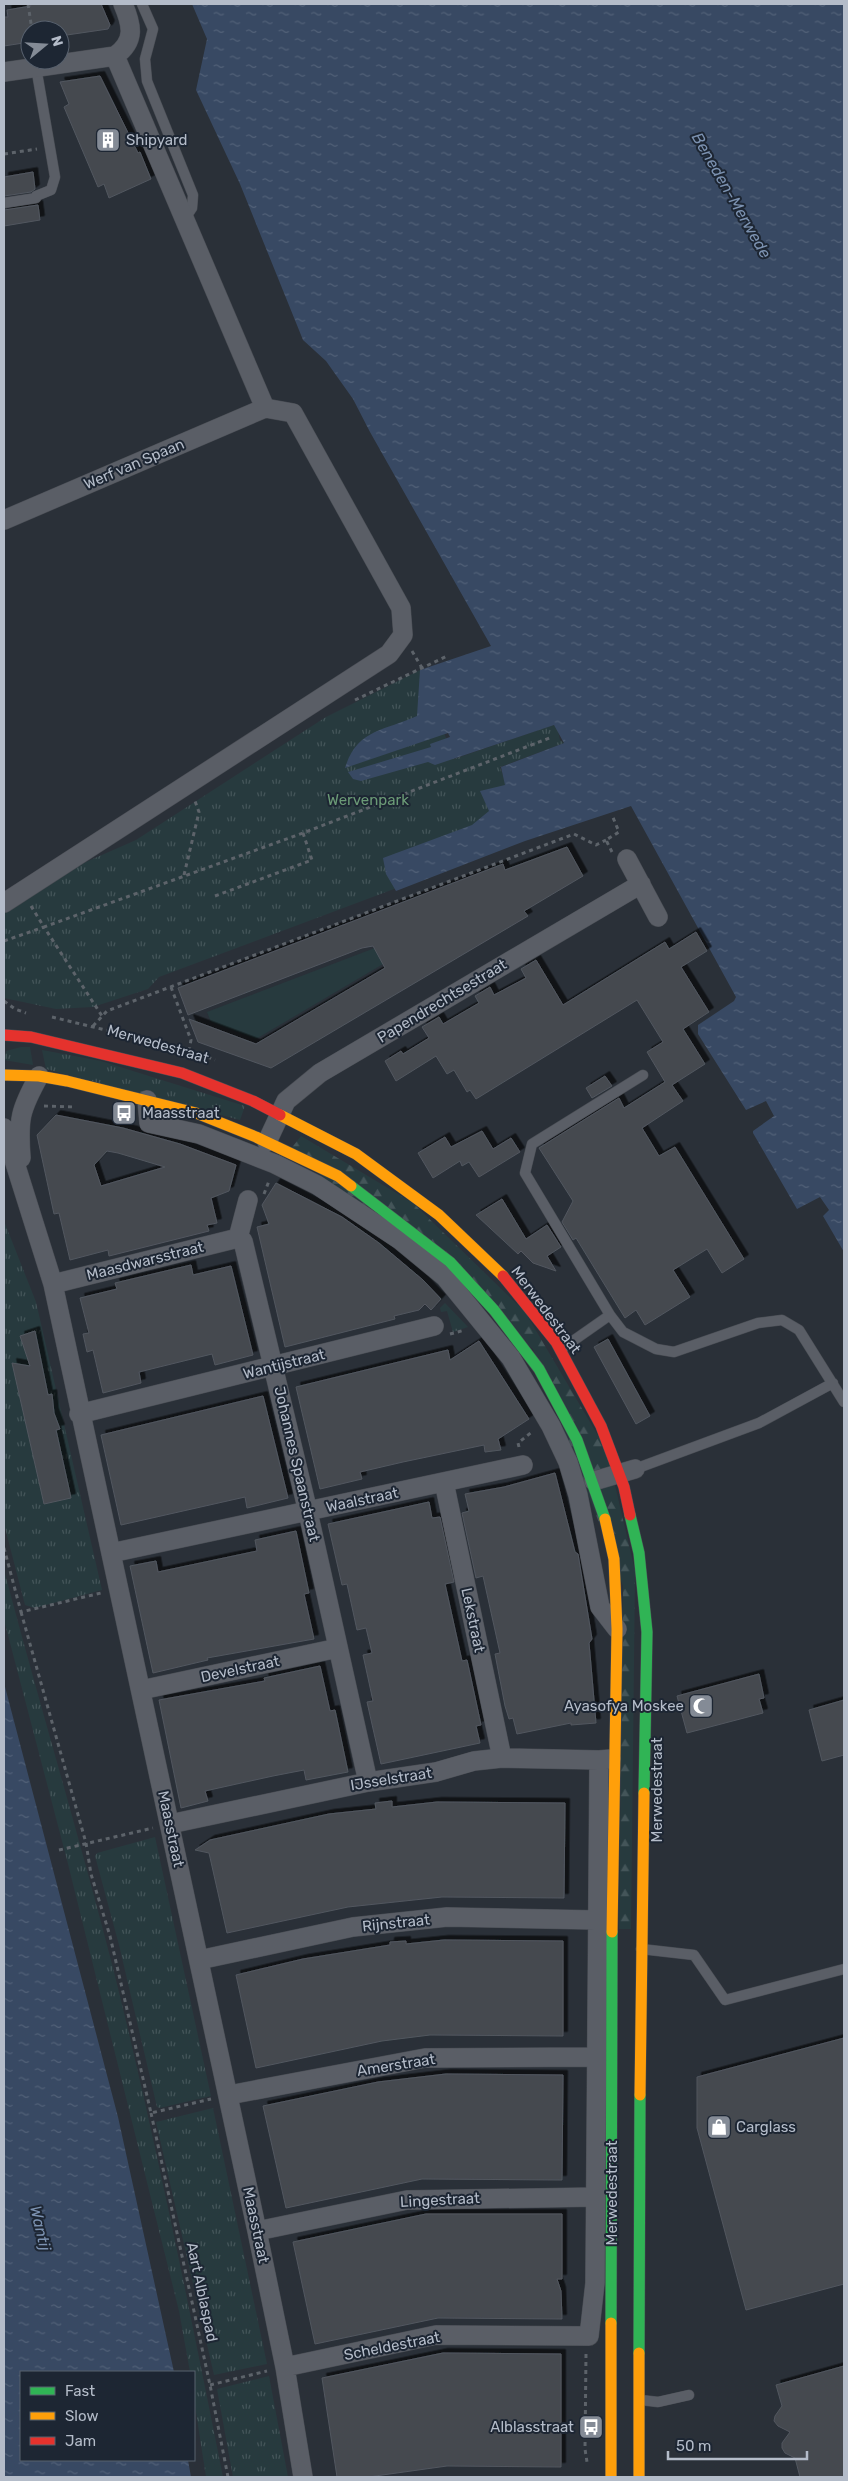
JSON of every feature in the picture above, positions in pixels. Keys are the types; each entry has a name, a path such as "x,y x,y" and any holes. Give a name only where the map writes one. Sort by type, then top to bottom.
{"main road":[{"name":"Merwedestraat","path":"4,1035 31,1037 182,1073 280,1114 356,1154 439,1215 500,1273 556,1342 600,1426 627,1472 624,1487 639,1553 647,1632 641,1949 639,2477"},
{"path":"4,1046 31,1037"},
{"name":"Merwedestraat","path":"4,1075 39,1076 196,1113 267,1142 338,1176 450,1262 494,1310 539,1369 577,1440 603,1508 614,1559 617,1629 607,1759 612,1947 611,2477"}],"street":[{"path":"4,903 389,654 403,635 401,608 293,413 265,408 184,220 121,52 130,35 129,18 123,4"},
{"path":"70,61 121,52"},
{"path":"4,72 20,70"},
{"name":"Werf van Spaan","path":"4,520 265,408"},
{"path":"627,859 658,917"},
{"name":"Papendrechtsestraat","path":"267,1142 286,1101 320,1074 641,884"},
{"name":"Maasstraat","path":"22,1184 19,1125 22,1106 39,1076"},
{"path":"147,1100 149,1123 199,1134 275,1164 317,1185 400,1240 445,1277 511,1358 551,1426 568,1462 578,1495 600,1607 617,1629"},
{"name":"Maasstraat","path":"4,1128 53,1284 79,1414 229,2095 285,2366 303,2477"},
{"path":"238,1238 248,1200"},
{"name":"Maasdwarsstraat","path":"53,1284 238,1238"},
{"name":"Johannes Spaanstraat","path":"238,1238 243,1241 274,1367 368,1782"},
{"name":"Wantijstraat","path":"79,1414 434,1326"},
{"name":"Waalstraat","path":"111,1553 523,1465"},
{"path":"594,1481 627,1472"},
{"name":"Lekstraat","path":"444,1482 502,1758"},
{"name":"Develstraat","path":"141,1690 338,1648"},
{"name":"IJsselstraat","path":"170,1824 368,1782 436,1772 474,1761 502,1758 607,1759"},
{"name":"Merwedestraat","path":"589,2336 595,2283 596,1920 607,1759"},
{"name":"Rijnstraat","path":"199,1960 354,1927 447,1917 596,1920"},
{"path":"612,1947 641,1949"},
{"name":"Amerstraat","path":"229,2095 425,2058 595,2057"},
{"name":"Lingestraat","path":"257,2231 407,2200 595,2196"},
{"path":"595,2283 612,2308"},
{"name":"Scheldestraat","path":"285,2366 436,2335 589,2336"},
{"path":"612,2398 640,2399"}],"lane":[{"path":"142,4 152,29 145,58 147,81 193,194 192,208 184,220"},
{"path":"4,203 36,197 51,190 55,177 37,70"},
{"path":"644,1075 532,1144 525,1173 610,1315 622,1332 656,1349 674,1352 758,1323 782,1320 799,1330 844,1402"},
{"path":"560,1351 610,1315"},
{"path":"627,1472 759,1423 833,1384"},
{"path":"641,1949 694,1955 725,2000 844,1969"},
{"path":"640,2399 658,2402 690,2395"}],"path":[{"path":"28,4 30,20"},
{"path":"4,154 50,147"},
{"path":"4,941 302,833 552,737"},
{"path":"184,876 199,812 195,801"},
{"path":"93,1026 107,1011 574,834 596,844 606,840 619,832 612,815"},
{"path":"215,896 312,860 302,833"},
{"path":"606,840 618,863 627,859"},
{"path":"31,906 102,1016"},
{"path":"171,987 191,1040 190,1051"},
{"path":"4,1001 15,1010 33,1014"},
{"name":"Merwedestraat","path":"51,1017 170,1046"},
{"name":"Merwedestraat","path":"180,1048 210,1057 218,1062"},
{"path":"22,1106 85,1109"},
{"path":"248,1200 262,1200 275,1164"},
{"path":"434,1326 442,1336 485,1325"},
{"path":"523,1465 518,1443 532,1431 551,1426"},
{"path":"4,1548 21,1612 118,1589"},
{"name":"Aart Alblaspad","path":"21,1612 86,1843 91,1874 110,1936 151,2113 228,2477"},
{"path":"59,1850 170,1824"},
{"path":"151,2113 229,2095"},
{"path":"588,2468 585,2449 585,2362 589,2336"},
{"path":"210,2385 285,2366"}],"green space":[{"name":"Wervenpark","path":"420,670 454,759 553,725 557,727 560,740 564,743 500,767 525,840 159,977 148,989 93,1007 56,1009 4,998 4,898 136,840 326,717"},
{"path":"430,927 434,934 256,1039 211,1022 207,1012"},
{"path":"30,1047 33,1065 4,1060 6,1051"},
{"path":"42,1050 101,1061 245,1106 240,1120 46,1069"},
{"path":"301,1136 413,1203 525,1312 607,1451 635,1571 631,1929 619,1929 623,1586 533,1349 290,1150"},
{"path":"4,1221 36,1302 102,1590 35,1608 25,1605 4,1524"},
{"path":"445,1303 468,1327 453,1332 447,1311 441,1312 440,1308"},
{"path":"4,1570 113,1968 171,2222 223,2477 206,2477 195,2406 195,2371 190,2371 179,2311 67,1860 4,1620"},
{"path":"155,1837 211,2096 160,2108 157,2107 119,1945 95,1856 97,1853"},
{"path":"213,2108 267,2364 214,2375 156,2122"},
{"path":"269,2376 288,2477 233,2477 217,2389"}],"water":[{"name":"Beneden-Merwede","path":"192,4 844,4 844,1252 823,1216 829,1210 820,1197 797,1209 753,1133 753,1131 774,1116 766,1101 746,1110 698,1034 698,1025 734,1001 736,997 631,806 525,841 396,891 386,874 383,858 472,825 489,811 480,791 505,785 501,767 564,743 554,725 435,765 428,762 361,781 353,779 348,772 431,747 430,744 450,737 448,733 345,768 350,755 364,738 417,716 420,670 491,646 353,399 326,361 303,340 240,184 196,90 207,39"},
{"name":"Wantij","path":"4,1683 118,2117 174,2371 20,2371 20,2461 188,2461 191,2477 4,2477"}],"building":[{"path":"30,4 101,4 110,25 108,29 70,35 70,20 20,20 20,44 4,46 4,17 8,17 7,10 31,6"},
{"name":"Shipyard","path":"100,76 138,153 140,152 151,179 109,198 104,184 98,187 64,107 69,104 60,82"},
{"path":"33,172 35,189 31,192 4,196 4,177"},
{"path":"38,205 40,220 4,226 4,210"},
{"path":"567,847 583,876 524,911 528,916 271,1068 198,1042 189,1019 256,1044 385,968 373,946 362,948 188,1015 178,988 503,864 505,870"},
{"path":"696,932 707,951 681,967 709,1012 683,1029 705,1064 672,1085 683,1101 642,1128 659,1156 675,1147 744,1259 722,1273 707,1249 673,1270 690,1297 645,1325 636,1310 625,1318 576,1238 573,1240 562,1222 573,1201 539,1148 619,1098 624,1108 665,1082 647,1052 663,1042 637,1000 476,1099 470,1090 467,1092 454,1070 447,1074 436,1056 396,1081 385,1061 401,1051 403,1054 429,1038 422,1027 439,1017 443,1024 479,1003 475,996 490,987 494,995 526,978 521,969 536,960 563,1005 665,942 669,949"},
{"path":"605,1076 612,1086 592,1098 586,1088"},
{"path":"56,1115 123,1128 180,1144 236,1165 229,1191 211,1198 217,1223 207,1225 209,1231 109,1256 108,1250 70,1260 59,1213 54,1214 37,1135","holes":["107,1151 165,1167 101,1186 94,1165"]},
{"path":"482,1131 493,1149 511,1138 520,1152 479,1177 469,1162 462,1166 460,1161 433,1178 418,1153 445,1137 451,1147"},
{"path":"276,1183 342,1217 379,1243 423,1280 441,1299 431,1310 425,1304 419,1310 394,1316 395,1319 285,1347 257,1227 269,1224 262,1205"},
{"path":"502,1199 526,1239 547,1225 561,1247 547,1256 556,1271 533,1263 521,1251 518,1254 476,1215"},
{"path":"191,1265 193,1275 231,1266 253,1355 215,1365 212,1354 139,1372 141,1383 103,1393 93,1350 87,1352 83,1334 89,1333 80,1298 117,1289 115,1283"},
{"path":"35,1331 48,1395 52,1394 54,1413 60,1429 56,1430 71,1498 44,1504 12,1363 30,1366 20,1336"},
{"path":"608,1339 650,1416 636,1424 594,1347"},
{"path":"479,1341 529,1419 498,1439 501,1450 485,1452 484,1445 403,1462 360,1472 362,1479 320,1489 296,1387 448,1350 450,1360"},
{"path":"263,1396 288,1498 247,1508 245,1497 121,1525 101,1435"},
{"path":"555,1473 575,1552 578,1554 592,1639 589,1643 596,1723 571,1725 571,1723 517,1734 513,1718 509,1719 505,1706 495,1654 500,1653 483,1576 476,1578 462,1513 469,1511 465,1494 504,1487"},
{"path":"429,1502 432,1518 440,1517 454,1582 445,1584 462,1661 467,1660 481,1725 476,1726 480,1743 381,1764 367,1702 373,1701 363,1655 372,1653 366,1628 357,1630 347,1584 342,1585 328,1524"},
{"path":"296,1531 309,1593 304,1594 314,1639 207,1658 208,1660 153,1673 130,1566 156,1561 158,1572 257,1551 255,1540"},
{"path":"320,1666 330,1711 335,1710 348,1772 306,1780 304,1770 273,1776 205,1791 208,1801 181,1808 159,1700 265,1681 264,1678"},
{"path":"759,1674 764,1698 759,1699 763,1713 687,1733 677,1696"},
{"path":"844,1700 844,1755 822,1761 809,1710"},
{"path":"392,1801 392,1807 437,1802 565,1803 564,1898 442,1897 348,1907 227,1933 209,1853 195,1850 210,1840 329,1814 376,1809 375,1803"},
{"path":"444,1940 563,1941 563,2036 430,2035 382,2041 256,2068 236,1975 303,1959 390,1945 390,1942 406,1941 406,1944"},
{"path":"844,2038 844,2284 746,2310 697,2128 697,2077"},
{"path":"446,2074 563,2075 562,2180 422,2179 286,2208 263,2106 378,2082"},
{"path":"426,2214 562,2214 562,2279 557,2279 561,2291 562,2319 438,2318 315,2344 293,2242"},
{"path":"443,2353 561,2354 561,2467 447,2466 368,2477 337,2477 322,2378"},
{"path":"844,2366 844,2477 800,2477 795,2458 785,2453 782,2448 782,2443 790,2432 778,2426 774,2421 782,2406 776,2385"}],"traffic: fast":[{"path":"351,1186 450,1262 494,1310 539,1369 577,1440 605,1519"},
{"path":"630,1515 639,1553 647,1632 644,1793"},
{"path":"611,2323 612,1932"},
{"path":"639,2353 640,2095"}],"traffic: slow":[{"path":"4,1075 39,1076 67,1081 196,1113 256,1137 338,1176 351,1186"},
{"path":"280,1115 356,1154 439,1215 503,1276"},
{"path":"605,1519 614,1559 617,1629 612,1932"},
{"path":"640,2095 644,1793"},
{"path":"611,2323 611,2477"},
{"path":"639,2353 639,2477"}],"traffic: jam":[{"path":"4,1035 31,1037 182,1073 253,1101 280,1115"},
{"path":"503,1276 556,1342 601,1426 624,1487 630,1515"}],"place":[{"name":"Shipyard","path":"108,140"},
{"name":"Maasstraat","path":"124,1113"},
{"name":"Ayasofya Moskee","path":"701,1706"},
{"name":"Carglass","path":"719,2127"},
{"name":"Alblasstraat","path":"591,2427"}]}
